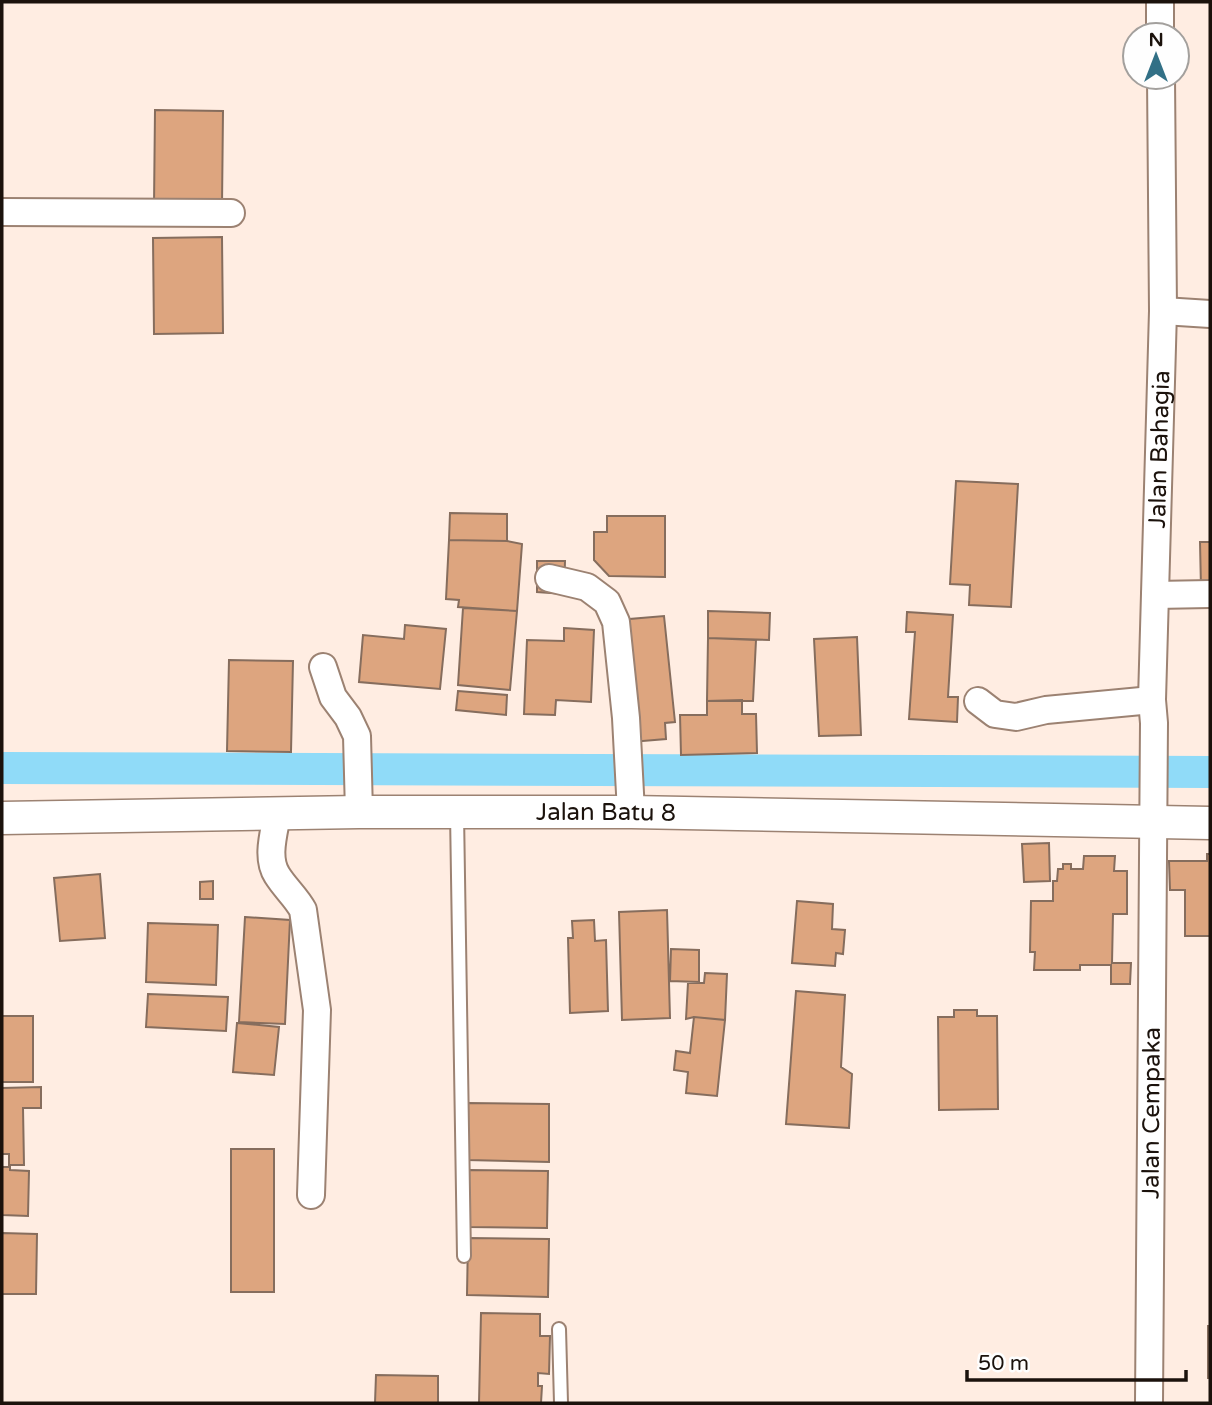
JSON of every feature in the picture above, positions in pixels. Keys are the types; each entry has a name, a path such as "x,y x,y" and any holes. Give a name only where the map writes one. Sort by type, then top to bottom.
{"street":[{"path":"1160,2 1160,21"},
{"name":"Jalan Bahagia","path":"1153,823 1155,595 1163,311 1161,91"},
{"path":"2,212 231,213"},
{"path":"1163,311 1210,314"},
{"path":"548,578 587,587 607,602 616,622 626,718 631,812"},
{"path":"1155,595 1210,594"},
{"path":"323,667 333,697 348,717 357,736 358,799"},
{"path":"978,701 995,714 1016,717 1046,710 1153,711"},
{"name":"Jalan Batu 8","path":"2,818 276,815 358,799 457,812 631,812 1210,823"},
{"path":"276,815 271,848 274,871 296,896 303,910 317,1010 311,1195"},
{"name":"Jalan Cempaka","path":"1149,1403 1153,823"}],"lane":[{"path":"457,812 464,1256"},
{"path":"559,1329 561,1403"}],"building":[{"path":"155,110 223,111 222,206 154,206"},
{"path":"222,237 223,333 154,334 153,238"},
{"path":"956,481 1018,484 1011,607 969,605 970,585 950,584"},
{"path":"450,513 507,514 507,541 449,540"},
{"path":"607,516 665,516 665,577 609,576 594,560 594,532 607,532"},
{"path":"449,540 507,541 522,544 517,611 458,607 459,600 446,599"},
{"path":"1200,542 1210,542 1210,588 1201,588"},
{"path":"537,561 565,561 564,594 537,592"},
{"path":"463,608 517,611 510,690 458,685"},
{"path":"708,611 770,613 769,640 708,638"},
{"path":"907,612 953,615 948,697 958,697 957,722 909,719 915,632 906,632"},
{"path":"664,616 675,722 665,723 666,739 631,742 618,620"},
{"path":"405,625 446,629 440,689 359,682 363,635 404,639"},
{"path":"564,628 594,630 591,702 556,700 555,715 524,714 527,640 564,641"},
{"path":"857,637 861,735 819,736 814,639"},
{"path":"708,638 756,640 753,701 707,701"},
{"path":"229,660 293,661 291,752 227,751"},
{"path":"458,691 507,695 506,715 456,710"},
{"path":"742,700 742,714 756,714 757,753 681,755 680,715 707,715 707,701"},
{"path":"1049,843 1050,881 1024,882 1022,844"},
{"path":"1207,854 1210,854 1210,936 1185,936 1185,890 1170,890 1169,861 1207,861"},
{"path":"1084,856 1115,856 1114,871 1127,871 1127,914 1113,914 1112,963 1131,963 1130,984 1111,984 1111,965 1080,965 1080,970 1034,970 1035,952 1030,952 1031,901 1053,901 1053,881 1057,881 1058,869 1063,869 1063,864 1071,864 1071,869 1083,869"},
{"path":"100,874 105,938 60,941 54,878"},
{"path":"213,881 213,899 200,899 200,882"},
{"path":"797,901 833,904 832,929 845,930 843,954 836,953 835,966 792,963"},
{"path":"667,910 670,1018 622,1020 619,912"},
{"path":"245,917 290,920 285,1024 239,1022"},
{"path":"594,920 595,941 606,940 608,1011 570,1013 568,938 573,938 572,921"},
{"path":"148,923 218,925 216,985 146,982"},
{"path":"671,949 699,950 699,982 670,981"},
{"path":"705,973 727,974 725,1020 694,1017 686,1019 688,983 704,983"},
{"path":"796,991 845,995 841,1067 852,1074 849,1128 786,1124"},
{"path":"148,994 228,997 226,1031 146,1027"},
{"path":"954,1010 977,1010 977,1016 997,1016 998,1109 939,1110 938,1017 954,1017"},
{"path":"2,1016 33,1016 33,1082 2,1082"},
{"path":"694,1017 725,1020 717,1096 686,1093 688,1072 674,1070 676,1051 690,1053"},
{"path":"237,1023 279,1027 274,1075 233,1072"},
{"path":"41,1087 41,1108 23,1108 24,1165 9,1165 9,1154 2,1154 2,1088"},
{"path":"467,1103 549,1104 549,1162 467,1160"},
{"path":"231,1149 274,1149 274,1292 231,1292"},
{"path":"2,1167 29,1171 28,1216 2,1215"},
{"path":"468,1170 548,1171 547,1228 468,1227"},
{"path":"2,1233 37,1234 36,1294 2,1294"},
{"path":"468,1238 549,1239 548,1297 467,1295"},
{"path":"481,1313 540,1314 540,1336 550,1336 549,1374 538,1373 538,1386 542,1386 541,1403 479,1403"},
{"path":"1210,1326 1210,1378 1208,1378"},
{"path":"376,1375 438,1376 438,1403 375,1403"}],"waterway":[{"path":"2,768 1210,772"}]}
